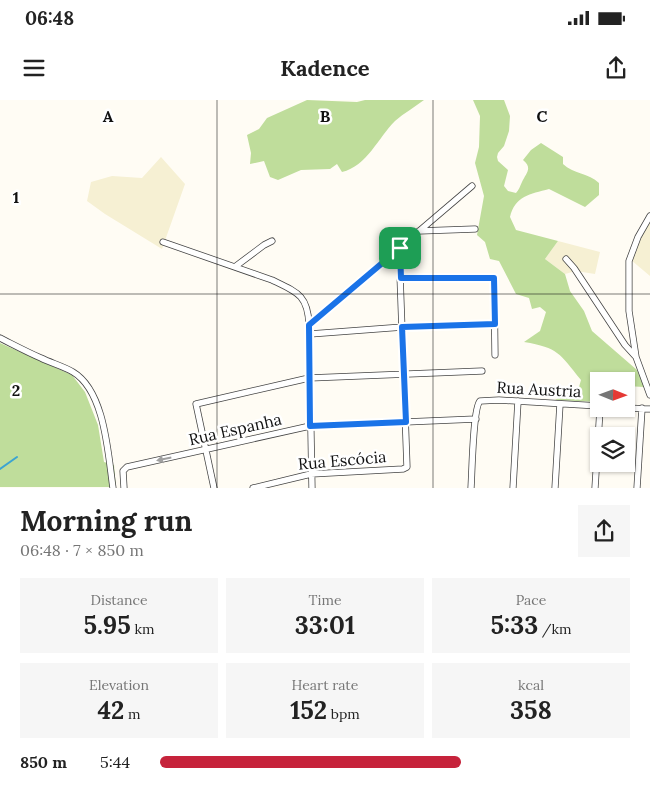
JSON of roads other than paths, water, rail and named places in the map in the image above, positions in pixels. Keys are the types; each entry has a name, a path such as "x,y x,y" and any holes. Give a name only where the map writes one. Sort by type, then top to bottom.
{"street":[{"path":"309,325 472,186"},
{"path":"650,216 638,237 629,261 628,311 636,357 650,395"},
{"path":"419,231 475,230"},
{"path":"236,266 272,241"},
{"path":"163,242 236,266 288,288 304,299 307,306 310,334 309,378 312,488"},
{"path":"400,248 406,422"},
{"path":"566,259 636,357"},
{"path":"401,278 494,278 496,355"},
{"path":"310,334 402,327 495,324"},
{"path":"0,338 74,372 90,389 99,408 103,423 113,488"},
{"path":"214,488 196,405 309,378 482,371"},
{"name":"Rua Austria","path":"476,419 478,402 483,400 590,406"},
{"path":"513,488 518,402"},
{"path":"555,488 560,404"},
{"path":"635,408 650,409"},
{"path":"637,488 642,408"},
{"path":"595,488 599,418"},
{"path":"471,488 476,419"},
{"name":"Rua Espanha","path":"124,488 123,471 127,467 310,426 476,419"},
{"name":"Rua Escócia","path":"253,488 311,474 406,468 406,422"}],"waterway":[{"path":"0,469 17,457"}]}
